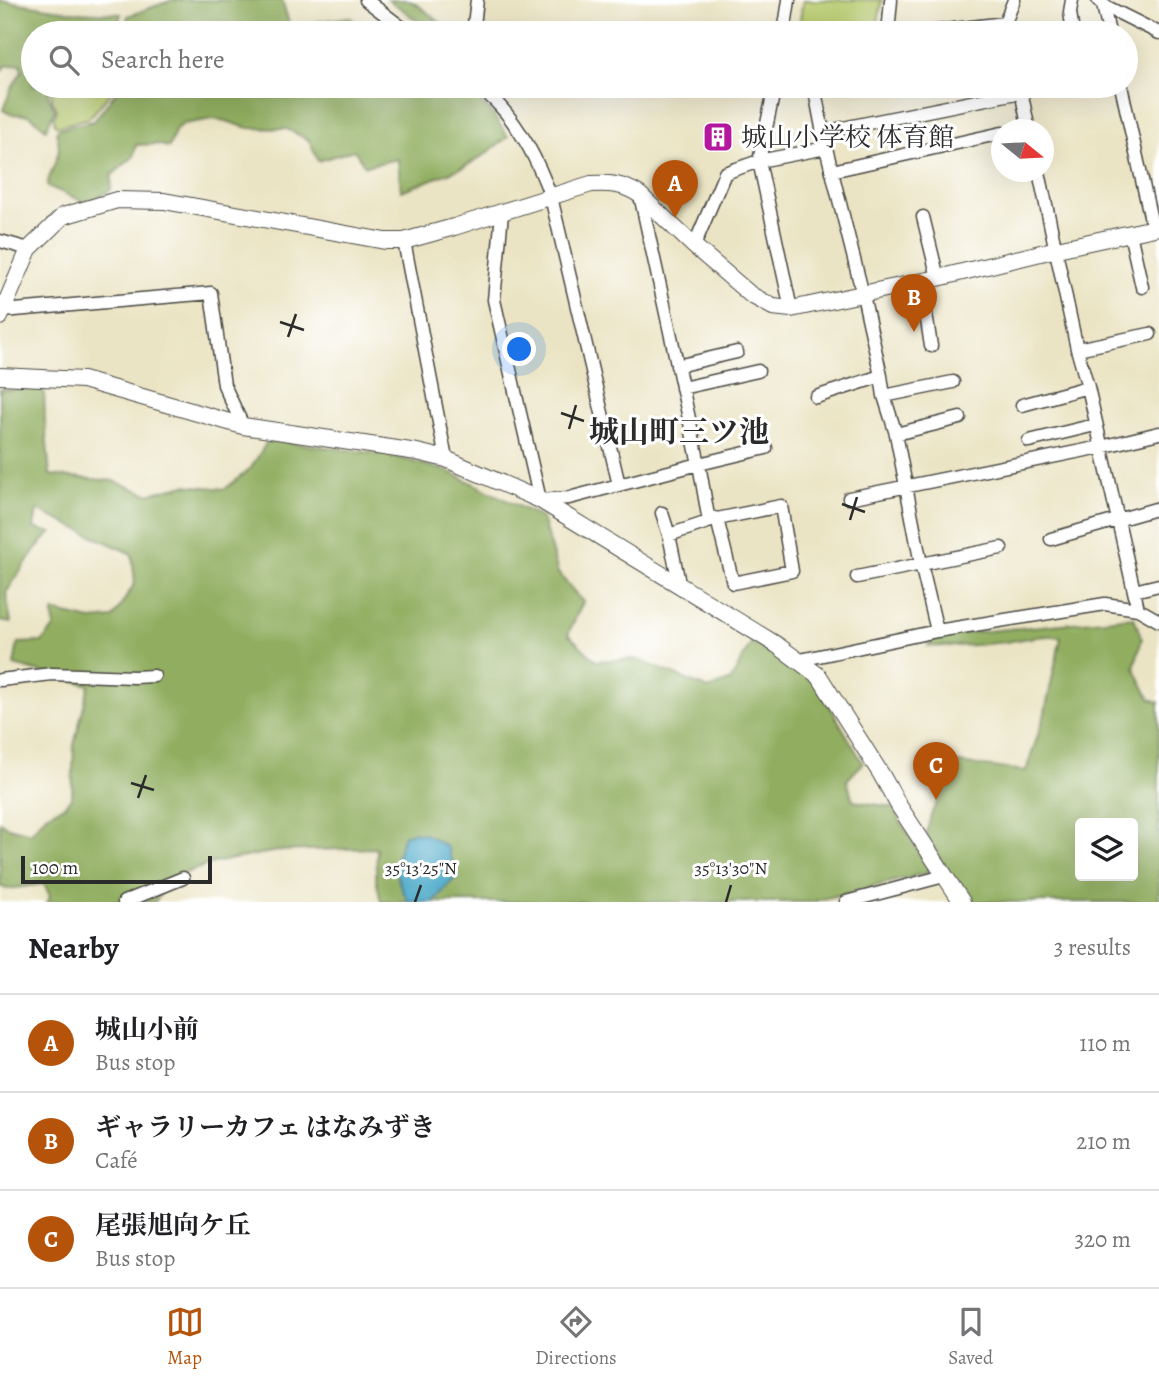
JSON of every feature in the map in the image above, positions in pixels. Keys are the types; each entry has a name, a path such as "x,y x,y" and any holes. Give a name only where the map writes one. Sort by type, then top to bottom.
{"street":[{"path":"366,0 393,21"},
{"path":"474,21 477,0"},
{"path":"786,21 789,0"},
{"path":"889,21 891,0"},
{"path":"1009,21 1014,0"},
{"path":"1071,21 1072,0"},
{"path":"1106,2 1159,33"},
{"path":"1106,2 1108,21"},
{"path":"492,98 521,132 543,174 551,197 619,485"},
{"path":"772,98 759,161 791,309"},
{"path":"816,98 884,396 896,434 937,631"},
{"path":"823,132 979,98"},
{"path":"1021,98 1024,119"},
{"path":"243,426 224,385 211,293 1,314 29,249 63,216 117,200 164,201 385,242 404,241 591,184 607,183 623,186 640,195 751,295 773,307 791,309 1156,228 1124,98"},
{"path":"832,171 991,135"},
{"path":"694,246 724,173 759,161 826,148"},
{"path":"1041,182 1138,609"},
{"path":"640,195 708,516 717,519"},
{"path":"502,213 495,300 540,500"},
{"path":"923,217 938,278"},
{"path":"1130,233 1142,287"},
{"path":"0,241 29,249"},
{"path":"404,241 446,459"},
{"path":"921,282 931,346"},
{"path":"1077,349 1150,334"},
{"path":"677,366 737,352"},
{"path":"682,388 758,371"},
{"path":"0,376 83,380 243,426 417,452 446,459 540,500 777,645 819,676 962,902"},
{"path":"816,397 881,376"},
{"path":"884,396 953,382"},
{"path":"1022,405 1088,387"},
{"path":"896,434 960,418"},
{"path":"1029,441 1096,425"},
{"path":"849,498 1159,433"},
{"path":"540,500 569,498 766,448"},
{"path":"669,535 717,519 781,506 792,571 733,583 717,519"},
{"path":"1051,539 1159,508"},
{"path":"662,513 678,578 673,582"},
{"path":"857,577 1001,548"},
{"path":"1133,591 1159,585"},
{"path":"800,660 937,631 1105,604 1138,609 1159,621"},
{"path":"0,680 52,674 154,676"},
{"path":"846,902 944,876"},
{"path":"124,902 183,878"}],"green space":[{"path":"0,0 73,12 121,14 119,21 21,21 21,68 20,64 5,66 0,72"},
{"path":"172,0 282,0 288,21 127,21 128,16"},
{"path":"388,0 415,3 438,21 417,21"},
{"path":"803,0 882,0 878,21 800,21"},
{"path":"349,17 354,21 323,21"},
{"path":"21,73 21,98 49,98 55,110 46,129 29,115 10,114 3,110"},
{"path":"106,98 89,118 59,126 55,125 57,110 52,100"},
{"path":"112,98 477,98 491,112 508,137 464,167 401,191 398,159 365,166 354,150 318,161 309,140 287,129 248,128 213,119 183,124 176,129 169,147 156,144 136,145 133,157 112,175 111,190 84,202 47,186 58,153 58,129 94,121"},
{"path":"44,386 50,475 114,481 148,494 185,485 225,489 251,468 268,440 389,455 450,472 542,518 558,573 583,602 568,634 596,661 636,659 709,689 731,680 751,643 787,657 815,681 863,763 847,780 853,801 892,807 931,872 811,902 381,902 376,879 377,848 277,851 213,863 171,878 155,902 47,902 50,896 44,884 7,889 0,886 0,822 31,833 46,815 64,806 72,797 74,745 89,685 14,665 18,643 42,642 54,628 53,611 91,620 113,618 135,583 132,554 37,510 34,528 51,533 36,548 6,593 11,623 0,621 0,389"},
{"path":"1134,617 1142,639 1134,668 1150,699 1159,702 1159,902 970,902 926,834 932,812 957,763 1026,771 1044,717 1061,637 1040,636 977,645 928,646 937,636"}],"water":[{"path":"413,832 427,835 447,847 457,876 433,902 409,902 397,877 396,862 400,845 404,835"}],"place":[{"name":"城山小学校 体育館","path":"718,137"},
{"name":"城山小前","path":"675,218"},
{"name":"ギャラリーカフェ はなみずき","path":"914,332"},
{"name":"尾張旭向ケ丘","path":"936,800"}],"district":[{"name":"城山町三ツ池","path":"679,432"}]}
